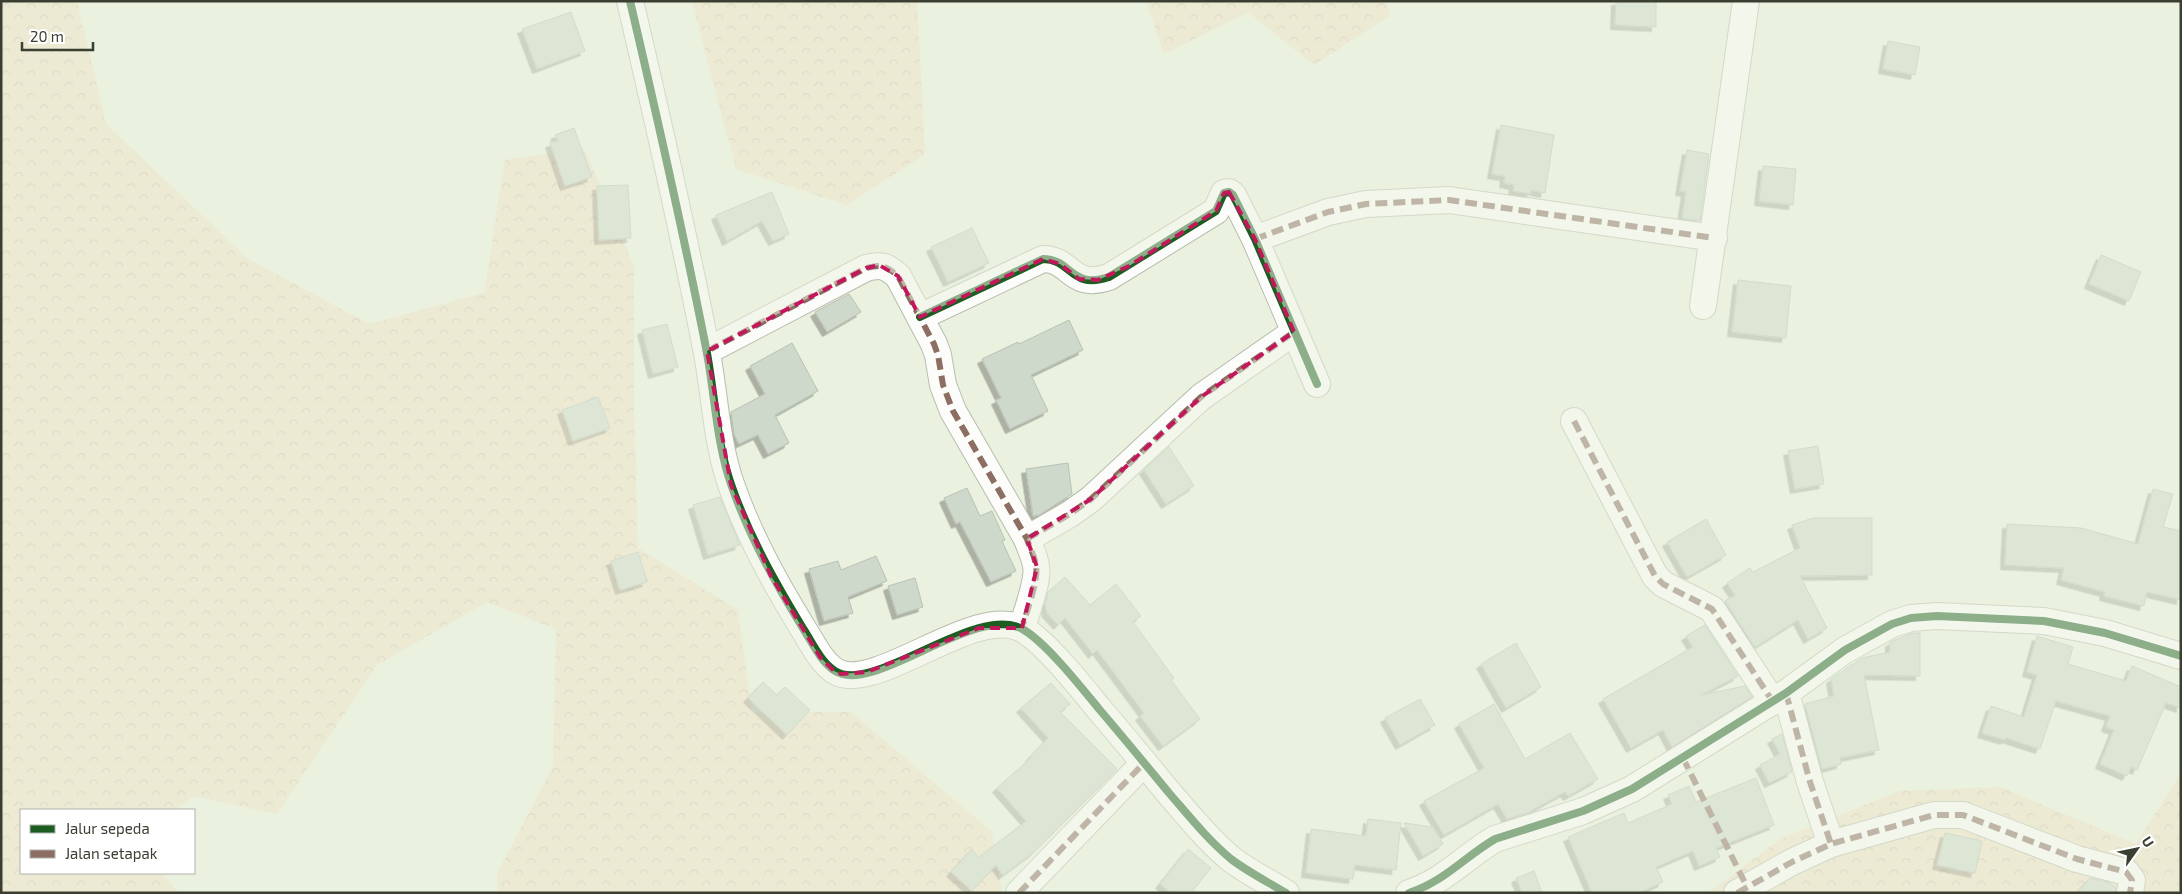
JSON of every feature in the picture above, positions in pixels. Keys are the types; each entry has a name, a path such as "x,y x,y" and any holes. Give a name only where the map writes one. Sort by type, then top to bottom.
{"street":[{"path":"630,1 662,137 707,351 724,460 731,485 771,576 826,664 841,674 855,675 896,663 957,635 979,628 1006,625 1022,628 1041,644 1090,698 1214,843 1231,859 1286,893"},
{"path":"1703,306 1746,1"},
{"path":"920,318 1043,259 1050,259 1060,264 1079,278 1098,280 1109,276 1216,211 1226,192 1233,195 1256,239 1317,384"},
{"path":"1256,239 1328,212 1366,204 1449,200 1714,238"},
{"path":"707,351 866,268 880,265 898,276 938,356 943,385 954,410 1027,539 1034,556 1036,573 1022,628"},
{"path":"1027,539 1070,514 1091,499 1200,397 1294,332"},
{"path":"1574,422 1655,576 1663,584 1712,609 1779,698 1831,844"},
{"path":"1408,893 1439,880 1495,839 1583,811 1632,789 1779,698 1845,650 1892,624 1911,618 1937,616 2044,621 2105,633 2181,656"},
{"path":"1020,893 1144,762"},
{"path":"1737,893 1792,862 1831,844 1934,815 1963,815 2077,859 2126,872 2132,880 2130,893"}],"highlighted area":[{"path":"1229,192 1255,239 1294,332 1201,397 1091,499 1027,539 1037,567 1022,628 979,628 867,672 841,674 834,671 820,657 771,576 731,485 707,351 866,268 879,265 898,276 920,317 1043,259 1060,264 1079,279 1098,280 1129,266 1216,211 1224,193"}],"green space":[{"path":"1,1 77,1 106,124 248,259 369,324 484,293 505,160 584,148 634,267 634,414 638,548 738,610 752,712 851,712 992,832 1002,893 498,893 497,874 553,766 556,629 487,602 377,665 277,814 194,796 175,809 20,809 20,874 162,874 179,893 1,893"},
{"path":"692,1 917,1 925,154 847,205 736,169"},
{"path":"1146,1 1387,1 1389,16 1314,65 1248,12 1164,54"},
{"path":"2181,773 2181,893 1708,893 1782,838 1900,791 2000,787 2136,844"}],"building":[{"path":"1616,1 1656,1 1656,27 1615,25"},
{"path":"571,12 585,51 537,69 522,29"},
{"path":"1888,41 1920,47 1915,75 1883,69"},
{"path":"1501,125 1554,135 1545,193 1531,190 1531,194 1513,191 1514,185 1504,183 1505,176 1492,174"},
{"path":"574,128 592,177 565,186 550,143 558,141 555,135"},
{"path":"1687,150 1709,154 1700,221 1682,218 1686,192 1680,191"},
{"path":"1763,166 1796,169 1793,205 1759,201"},
{"path":"628,185 631,238 599,240 597,186"},
{"path":"772,192 789,234 773,241 762,221 727,241 716,215"},
{"path":"972,228 989,263 948,282 931,247"},
{"path":"2101,255 2141,272 2129,301 2089,284"},
{"path":"1738,280 1791,286 1786,338 1732,332"},
{"path":"849,294 861,312 827,332 815,312"},
{"path":"1069,320 1083,350 1031,375 1048,411 1010,429 996,400 1001,398 982,359"},
{"path":"667,324 678,367 653,374 642,330"},
{"path":"792,343 818,391 775,415 789,443 768,454 758,435 739,444 734,434 731,412 765,394 750,366"},
{"path":"598,397 610,428 573,441 562,410"},
{"path":"1818,446 1824,484 1795,489 1788,451"},
{"path":"1169,447 1194,486 1166,504 1144,470"},
{"path":"1068,463 1072,494 1039,515 1033,516 1026,469"},
{"path":"967,488 980,516 992,511 1005,540 1002,541 1016,571 991,582 960,522 956,524 944,498"},
{"path":"2153,489 2173,494 2163,527 2181,531 2181,600 2147,592 2144,606 2104,596 2105,592 2061,580 2064,568 2005,565 2007,524 2081,528 2138,544"},
{"path":"720,497 740,545 708,555 693,505"},
{"path":"1813,518 1872,518 1872,575 1800,576 1827,628 1808,639 1798,620 1755,647 1725,601 1735,595 1727,583 1750,568 1753,572 1800,548 1792,525"},
{"path":"1706,519 1726,555 1687,577 1667,542"},
{"path":"638,552 647,582 620,590 611,561"},
{"path":"876,556 887,581 848,597 853,613 824,621 809,569 838,561 841,570"},
{"path":"1065,577 1090,605 1116,584 1141,616 1133,622 1174,678 1171,680 1200,719 1163,746 1140,716 1144,713 1097,650 1093,654 1065,618 1058,625 1047,613 1045,603 1048,592"},
{"path":"915,578 923,607 897,615 888,586"},
{"path":"1705,625 1738,676 1701,695 1745,686 1752,697 1672,747 1663,730 1631,748 1603,699 1693,647 1686,636"},
{"path":"1912,633 1920,633 1920,676 1864,675 1879,750 1840,758 1841,764 1822,769 1805,704 1834,696 1831,679 1862,658 1890,652 1890,642"},
{"path":"2037,636 2073,647 2068,664 2126,681 2132,666 2181,687 2181,708 2166,703 2137,770 2131,767 2127,776 2100,764 2114,730 2106,727 2110,716 2056,701 2040,749 2006,738 2005,740 1982,733 1991,706 2024,717 2037,675 2027,672"},
{"path":"1516,643 1541,687 1506,708 1481,664"},
{"path":"763,682 777,695 785,687 810,710 787,735 748,698"},
{"path":"1051,683 1070,704 1060,712 1117,769 1034,852 1003,875 996,865 972,891 951,872 971,850 979,857 1026,821 997,788 1031,758 1048,738 1021,708"},
{"path":"1420,699 1435,725 1400,745 1385,718"},
{"path":"1494,704 1525,759 1570,733 1598,779 1568,796 1565,792 1527,813 1507,819 1498,804 1444,835 1424,801 1484,768 1459,724"},
{"path":"1782,734 1792,772 1769,783 1760,765 1780,754 1772,739"},
{"path":"1756,778 1774,825 1716,848 1720,857 1699,866 1693,851 1656,867 1663,882 1639,893 1592,893 1568,837 1624,813 1628,823 1672,804 1668,795 1689,786 1696,802"},
{"path":"1368,819 1401,823 1396,870 1355,865 1353,879 1306,873 1311,829 1366,836"},
{"path":"1404,823 1433,827 1443,844 1423,856"},
{"path":"1945,833 1982,841 1975,873 1937,865"},
{"path":"1188,849 1211,868 1191,893 1171,893 1160,884"},
{"path":"1534,871 1542,893 1522,893 1516,878"},
{"path":"2090,878 2110,883 2116,888 2115,893 2077,893"}],"marked path":[{"path":"1255,239 1328,212 1366,204 1449,200 1714,238"},
{"path":"707,351 866,268 884,267 898,276 934,344 938,355 943,385 953,411 1027,539 1034,556 1036,579 1022,628"},
{"path":"1027,539 1070,514 1091,499 1201,397 1294,332"},
{"path":"1574,421 1655,576 1663,584 1712,609 1773,702"},
{"path":"1786,693 1810,782 1831,844"},
{"path":"1683,758 1747,887"},
{"path":"1019,893 1144,763"},
{"path":"1737,893 1792,862 1831,844 1934,815 1963,815 2077,859 2126,872 2132,880 2130,893"}],"cycle path":[{"path":"630,1 670,174 697,304 709,365 722,453 739,506 764,560 821,658 835,671 852,675 874,671 980,628 1004,624 1024,630 1043,645 1063,666 1214,844 1251,873 1286,893"},
{"path":"920,317 1043,259 1053,260 1086,280 1109,277 1216,211 1224,193 1229,192 1233,195 1255,239 1317,384"},
{"path":"1409,893 1444,876 1495,839 1583,811 1632,789 1786,693 1845,650 1892,624 1911,618 1937,616 2044,621 2105,633 2181,656"}]}
